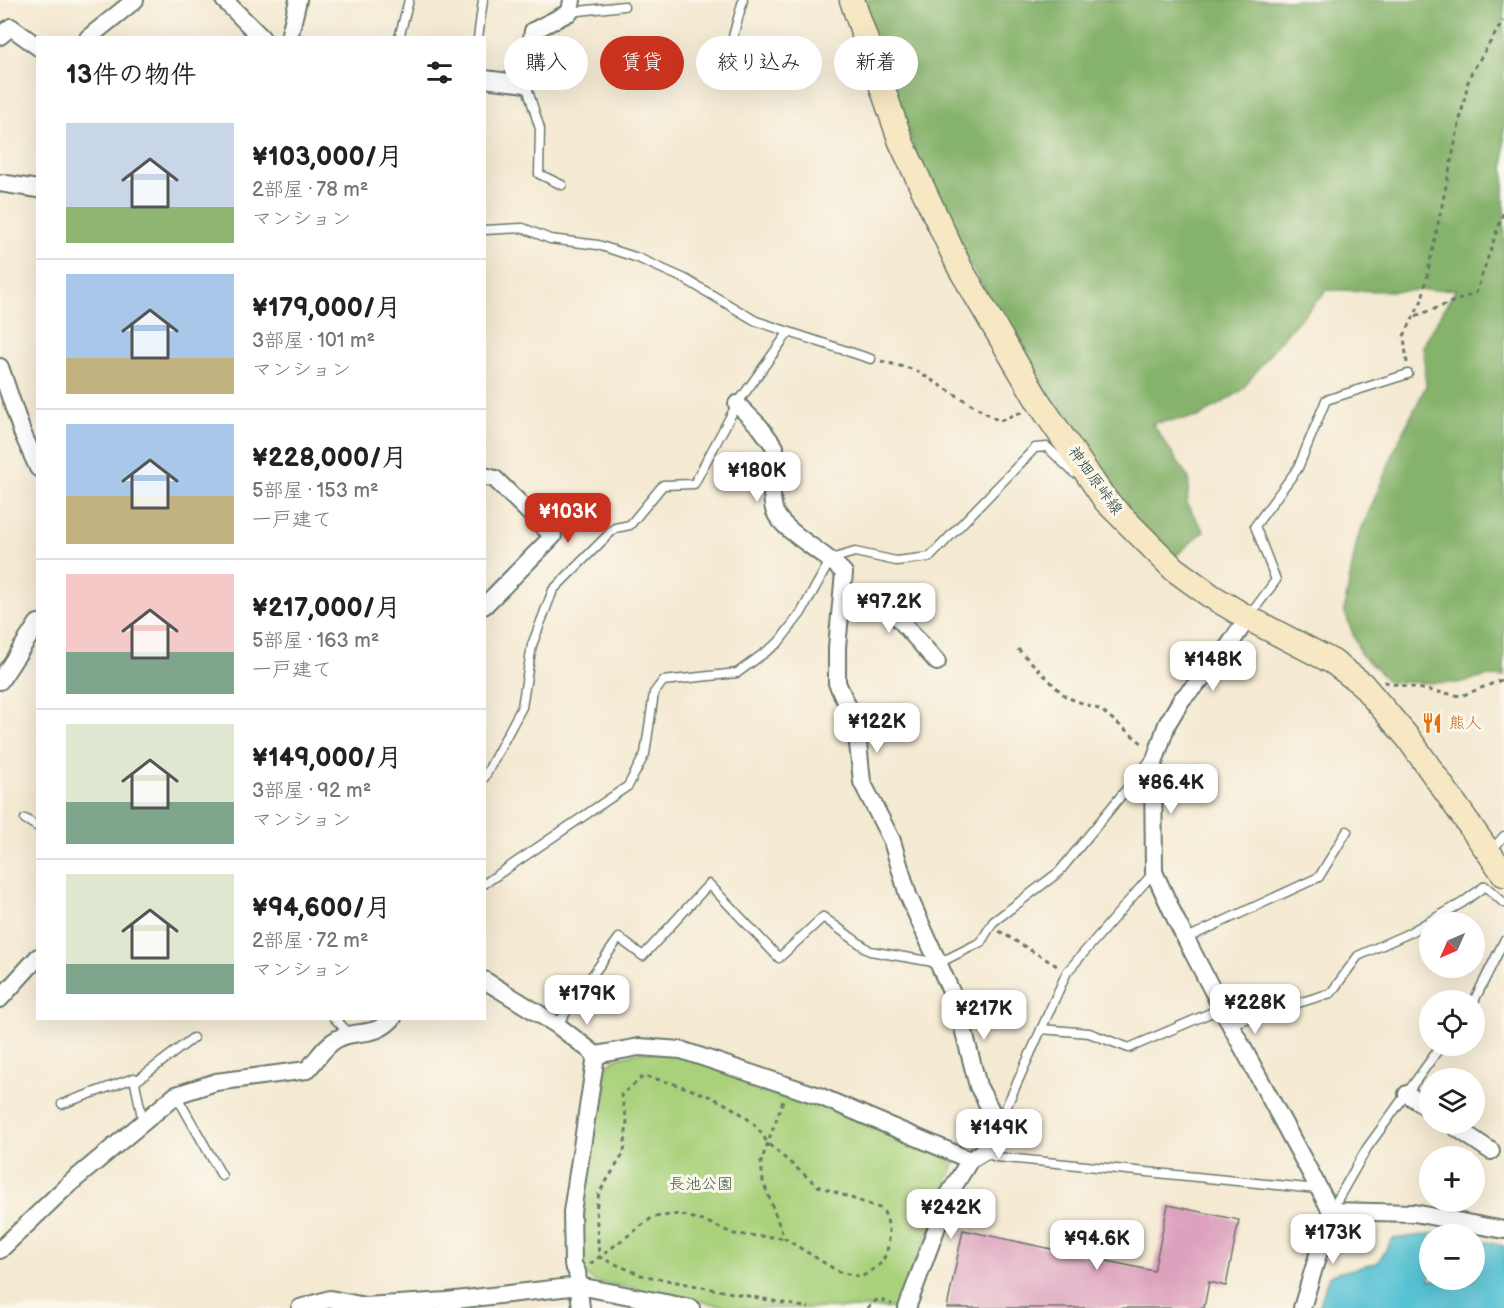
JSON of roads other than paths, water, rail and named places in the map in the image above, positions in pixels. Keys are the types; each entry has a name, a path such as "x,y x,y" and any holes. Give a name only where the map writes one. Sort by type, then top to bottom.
{"street":[{"path":"90,36 135,0"},
{"path":"224,0 260,36"},
{"path":"289,36 298,0"},
{"name":"神畑原峠線","path":"852,0 901,142 934,217 960,268 1041,405 1106,501 1140,538 1174,568 1248,618 1333,662 1362,684 1409,739 1487,854 1504,874"},
{"path":"532,36 533,31 571,6"},
{"path":"0,36 11,27 36,46"},
{"path":"486,79 504,81"},
{"path":"0,183 36,189"},
{"path":"0,367 22,432 36,464"},
{"path":"737,404 760,427 775,447 772,481 775,512 788,528 831,559 844,573 837,647 837,683 856,724 862,782 892,841 908,895 957,1005 978,1086 994,1116 996,1129 949,1194 907,1308"},
{"path":"486,604 553,536 488,482"},
{"path":"841,608 879,596 937,662"},
{"path":"1248,618 1216,664 1182,699 1167,724 1155,754 1153,766 1154,872 1185,939 1317,1190 1331,1211"},
{"path":"0,681 36,626"},
{"path":"0,999 36,959"},
{"path":"486,981 557,1026 596,1055 639,1047 681,1050 789,1085 976,1156"},
{"path":"0,1250 68,1185 176,1095 216,1082 307,1070 330,1043 350,1034 371,1034 386,1027 391,1020"},
{"path":"581,1308 579,1286 573,1264 572,1212 596,1055"},
{"path":"1407,1094 1419,1102"},
{"path":"1466,1134 1491,1150"},
{"path":"1331,1211 1414,1213 1504,1230"},
{"path":"1302,1308 1331,1211"},
{"path":"300,1308 330,1299 365,1306 447,1301 506,1301 579,1286 691,1308"}],"lane":[{"path":"400,36 409,0"},
{"path":"478,36 483,0"},
{"path":"733,36 743,0"},
{"path":"571,6 624,6"},
{"path":"528,90 540,129 539,174 562,185"},
{"path":"486,230 523,228 550,239 598,245 628,255 685,279 756,321 871,359"},
{"path":"486,774 522,707 532,645 553,590 615,528 630,525 663,485 694,484 737,404 788,333"},
{"path":"1248,618 1276,580 1255,526 1298,468 1326,400 1408,374"},
{"path":"487,879 628,786 645,754 654,693 663,681 737,673 778,644 801,613 831,559 855,552 896,561 930,557 1035,448 1047,447 1074,473 1084,468"},
{"path":"557,1026 620,938 643,956 709,884 779,958 823,916 870,951 939,963 981,942 990,927 1010,907 1059,872 1155,754"},
{"path":"25,819 36,826"},
{"path":"1185,939 1319,877 1347,831"},
{"path":"1487,854 1504,837"},
{"path":"996,1129 1067,972 1154,872"},
{"path":"1230,1024 1331,993 1358,956 1407,934 1462,903 1485,886 1504,903"},
{"path":"1480,990 1504,941"},
{"path":"1041,1029 1089,1032 1129,1048 1222,1008"},
{"path":"336,1020 350,1034"},
{"path":"135,1082 193,1038"},
{"path":"1331,1211 1367,1148 1434,1056"},
{"path":"62,1104 134,1077 143,1123"},
{"path":"176,1095 222,1176"},
{"path":"976,1156 996,1156 1317,1190"}],"water":[{"path":"1419,1235 1419,1290 1485,1290 1485,1241 1504,1246 1504,1308 1319,1308 1329,1275 1377,1263 1393,1239"}],"place":[{"name":"熊人","path":"1432,723"}],"park label":[{"name":"長池公園","path":"701,1184"}]}
